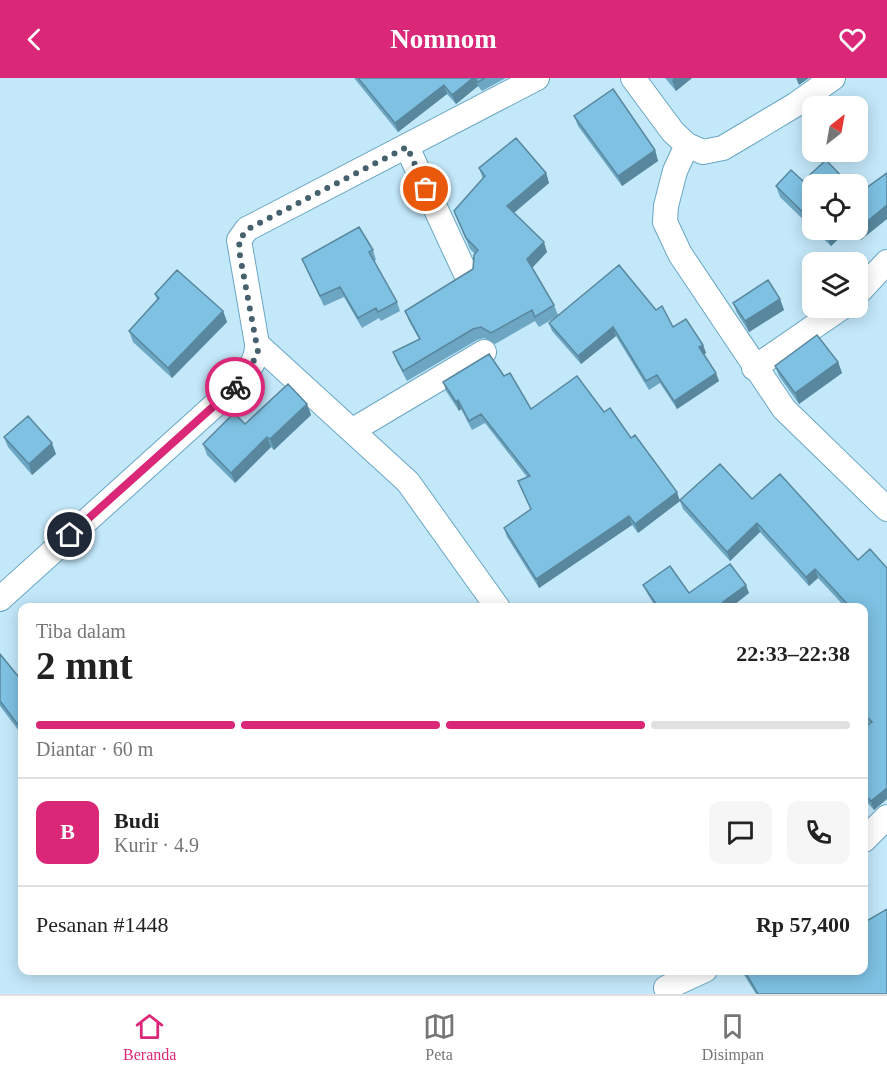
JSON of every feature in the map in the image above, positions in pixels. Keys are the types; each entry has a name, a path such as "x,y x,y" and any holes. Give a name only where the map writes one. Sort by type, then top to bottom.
{"street":[{"path":"0,599 236,386 255,360 257,344 239,240 248,229 537,78"},
{"path":"633,78 673,132 687,145 703,152 723,148 795,105 833,78"},
{"path":"687,145 672,182 666,206 665,222 680,254 754,368 784,409 887,509"},
{"path":"407,147 465,272"},
{"path":"868,282 887,262"},
{"path":"754,368 826,318"},
{"path":"257,344 408,482 494,603"},
{"path":"353,430 484,352"},
{"path":"868,836 887,817"},
{"path":"665,984 691,975"}],"building":[{"path":"358,78 473,78 452,95 444,85 395,123"},
{"path":"613,89 655,150 618,176 574,116"},
{"path":"516,138 546,173 507,206 544,242 527,259 554,305 535,317 532,310 491,333 481,327 473,329 403,371 393,352 420,339 405,311 473,269 474,255 478,250 466,238 454,211 485,176 479,168"},
{"path":"824,162 828,162 839,174 811,174"},
{"path":"791,170 802,180 802,211 776,186"},
{"path":"887,173 887,205 868,221 868,187"},
{"path":"359,227 373,250 369,252 397,302 378,312 376,308 358,318 340,287 320,296 302,259"},
{"path":"619,265 656,310 662,306 673,327 686,319 703,345 699,347 716,373 674,401 657,375 646,381 613,327 578,356 549,323"},
{"path":"177,270 223,311 168,368 129,331 159,298 155,294"},
{"path":"768,280 780,299 745,321 733,303"},
{"path":"817,335 838,362 795,393 775,366"},
{"path":"489,354 504,376 510,373 531,409 577,376 604,412 610,408 631,438 635,435 677,492 635,524 629,516 536,579 504,528 531,509 518,481 530,476 481,414 469,421 458,400 456,402 443,382"},
{"path":"288,384 307,404 270,439 267,437 231,473 203,444 234,413 245,424"},
{"path":"28,416 52,443 29,464 4,437"},
{"path":"720,464 752,499 780,474 858,560 870,549 887,568 887,788 871,801 868,798 868,725 872,722 868,718 868,603 846,603 815,569 806,577 757,523 727,552 680,500"},
{"path":"730,564 746,585 724,603 656,603 643,585 670,566 689,593"},
{"path":"0,654 18,676 18,725 0,701"},
{"path":"887,909 887,994 758,994 747,975 868,975 868,920"}],"way so far":[{"path":"235,387 250,368 258,352 240,256 239,240 248,229 407,147 426,189"}],"route":[{"path":"70,535 235,387"}]}
